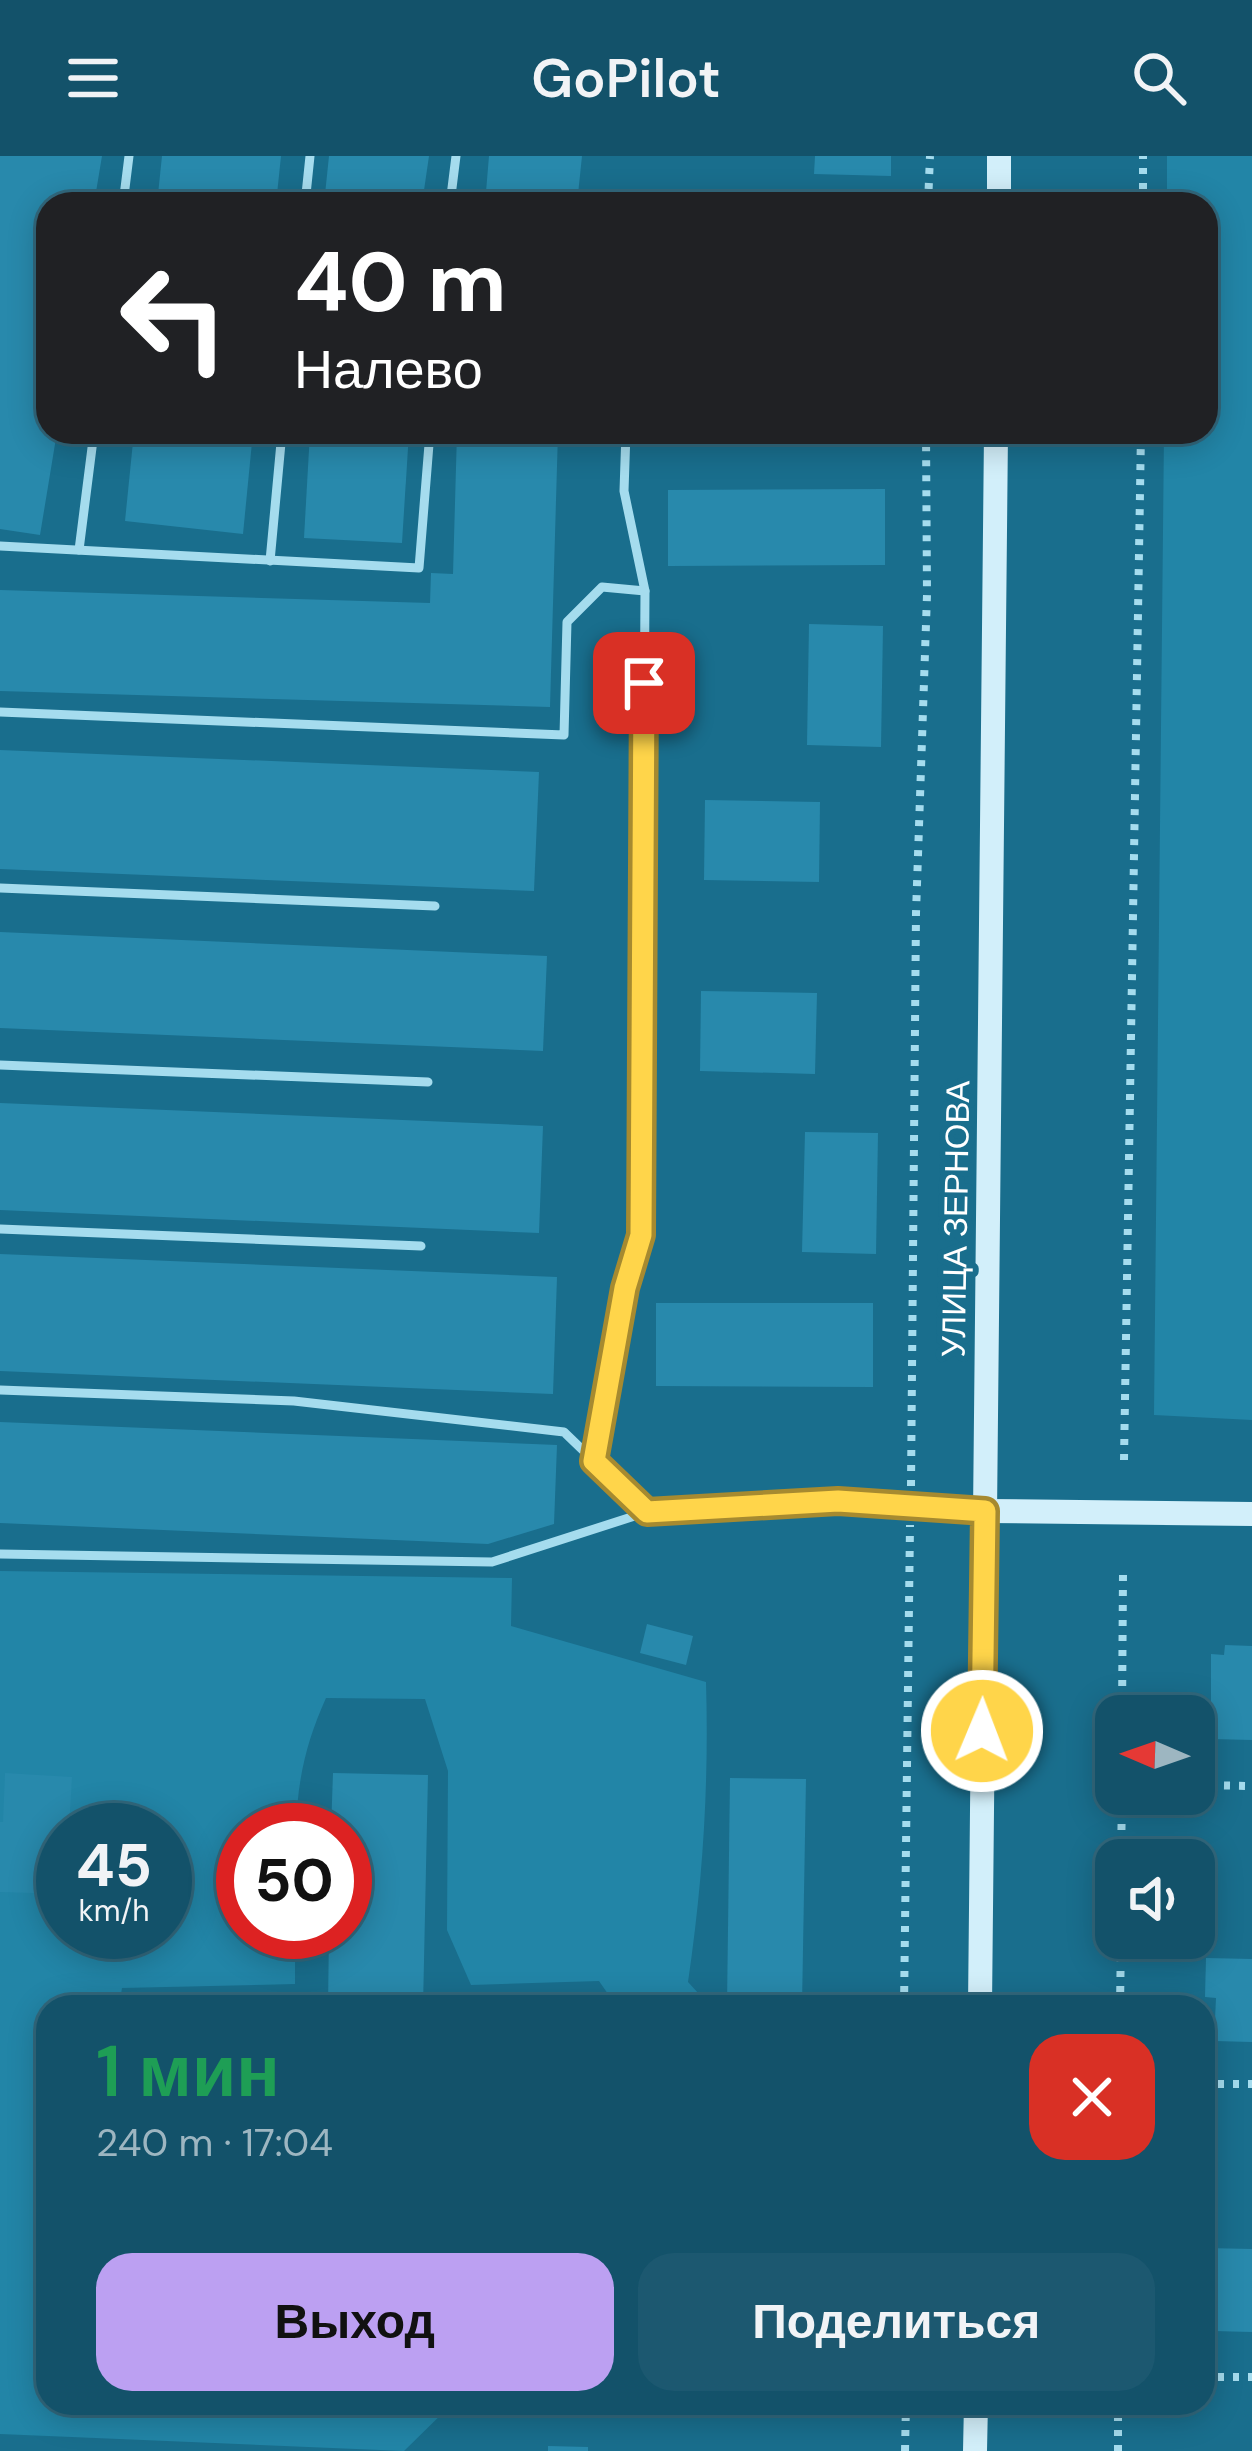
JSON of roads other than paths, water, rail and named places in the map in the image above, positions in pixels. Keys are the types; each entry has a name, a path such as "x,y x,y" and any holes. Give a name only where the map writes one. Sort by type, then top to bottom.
{"main road":[{"path":"999,192 1000,156"},
{"name":"УЛИЦА ЗЕРНОВА","path":"980,1995 997,444"},
{"path":"985,1511 1252,1514"},
{"path":"975,2451 976,2415"}],"lane":[{"path":"124,192 129,156"},
{"path":"306,192 310,156"},
{"path":"452,192 456,156"},
{"path":"79,550 92,444"},
{"path":"269,561 281,444"},
{"path":"0,546 419,568 429,444"},
{"path":"594,1461 625,1288 641,1235 645,591 624,491 626,444"},
{"path":"0,712 564,735 567,622 602,587 645,591"},
{"path":"0,888 435,906"},
{"path":"0,1064 428,1082"},
{"path":"0,1228 421,1246"},
{"path":"0,1390 294,1401 564,1432 647,1512"},
{"path":"0,1554 492,1562 647,1512 838,1501 985,1511"}]}
